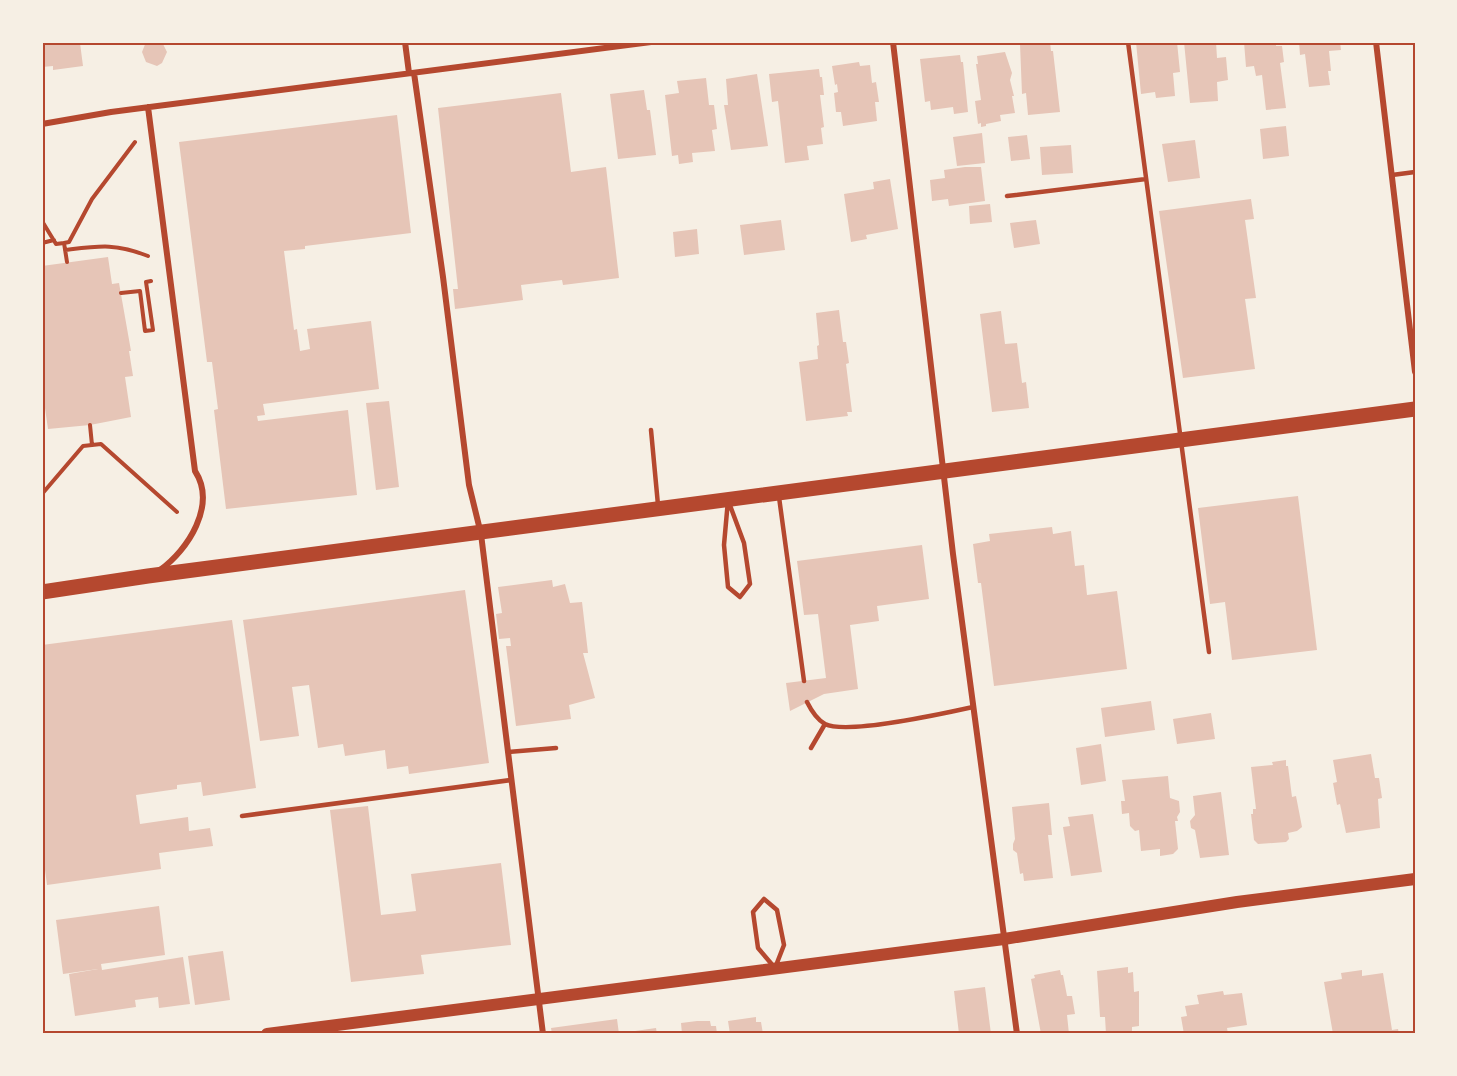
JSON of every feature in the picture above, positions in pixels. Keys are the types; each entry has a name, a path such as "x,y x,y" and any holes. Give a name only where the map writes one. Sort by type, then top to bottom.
{"main road":[{"path":"42,592 148,576 481,534 1415,409"},
{"path":"267,1034 1004,939 1237,902 1415,879"}],"street":[{"path":"405,42 443,278 469,485 481,534 543,1034"},
{"path":"42,124 148,107 651,42"},
{"path":"893,42 943,472 1017,1034"},
{"path":"1376,42 1415,372"},
{"path":"148,107 195,471 201,481 202,500 197,523 186,545 168,564 148,576"}],"lane":[{"path":"1128,42 1209,652"},
{"path":"1392,175 1415,172"},
{"path":"1007,196 1146,179"},
{"path":"651,430 658,510"},
{"path":"778,494 804,681"},
{"path":"728,500 744,543 750,584 740,597 728,587 724,545 728,500"},
{"path":"807,702 813,714 825,724 843,728 918,719 973,707"},
{"path":"812,748 825,724"},
{"path":"508,753 556,748"},
{"path":"242,816 511,780"},
{"path":"764,899 777,910 784,945 775,968 758,948 753,912 764,899"}],"path":[{"path":"42,221 56,244 69,242 92,200 135,142"},
{"path":"42,243 54,240"},
{"path":"64,243 67,262"},
{"path":"65,250 108,245 128,248 148,256"},
{"path":"121,293 140,291 145,331 153,330 146,282 151,281"},
{"path":"90,425 92,445"},
{"path":"42,494 83,446 101,444 177,512"}],"building":[{"path":"42,42 80,43 83,66 53,70 53,66 42,67"},
{"path":"146,42 162,42 167,52 162,63 157,66 146,62 142,52"},
{"path":"1050,42 1060,112 1028,115 1026,93 1022,94 1020,44"},
{"path":"1136,42 1177,42 1180,72 1173,73 1175,96 1156,98 1155,92 1141,94"},
{"path":"1184,42 1216,42 1217,58 1226,57 1228,80 1217,82 1218,101 1190,103"},
{"path":"1244,42 1276,42 1276,46 1282,46 1284,62 1280,63 1286,108 1266,110 1262,75 1256,76 1254,66 1246,67"},
{"path":"1299,42 1340,42 1341,50 1329,51 1330,85 1309,87 1305,54 1300,55"},
{"path":"1005,52 1012,73 1010,80 1015,113 1000,115 1001,121 981,127 981,123 978,124 975,101 981,100 977,56"},
{"path":"960,55 961,62 963,62 968,112 954,114 953,107 931,110 930,101 925,102 920,59"},
{"path":"859,62 860,66 870,65 872,83 876,82 879,102 875,102 877,121 843,126 841,112 836,112 834,93 838,92 832,66"},
{"path":"819,69 824,95 820,95 824,127 821,128 823,144 807,146 809,160 785,163 778,101 772,102 769,74"},
{"path":"757,74 768,146 731,150 724,105 728,105 726,79"},
{"path":"706,78 709,105 714,105 717,129 712,130 715,151 692,153 693,162 679,164 678,155 672,156 665,95 679,93 677,81"},
{"path":"644,90 647,110 650,110 656,155 618,159 610,94"},
{"path":"561,93 571,172 606,167 619,278 563,285 562,280 521,285 523,300 455,309 453,289 458,289 438,108"},
{"path":"397,115 411,233 305,246 305,249 284,251 294,330 297,329 300,351 310,349 307,329 371,321 379,389 263,404 265,415 257,416 258,421 348,410 357,495 226,509 214,410 218,409 212,362 207,362 179,142"},
{"path":"1286,126 1289,156 1263,159 1260,129"},
{"path":"982,133 985,163 957,166 953,137"},
{"path":"1027,135 1030,159 1011,161 1008,137"},
{"path":"1195,140 1200,178 1168,182 1162,144"},
{"path":"1071,145 1073,173 1042,175 1040,147"},
{"path":"981,167 985,201 949,206 948,199 932,201 930,180 945,178 944,170"},
{"path":"890,179 898,229 866,235 867,239 851,242 844,194 874,189 873,182"},
{"path":"1251,199 1254,219 1245,220 1256,298 1245,299 1255,369 1183,378 1159,211"},
{"path":"990,204 992,222 970,224 969,206"},
{"path":"781,220 785,250 744,255 740,225"},
{"path":"1036,220 1040,244 1014,248 1010,223"},
{"path":"697,229 699,254 675,257 673,232"},
{"path":"108,257 112,284 119,283 131,351 129,351 133,376 125,377 131,417 90,425 48,429 42,387 42,266"},
{"path":"839,310 843,342 846,342 849,363 846,364 852,412 847,412 848,416 806,421 799,362 818,359 816,313"},
{"path":"1001,311 1005,344 1017,343 1022,383 1026,382 1029,408 992,412 980,314"},
{"path":"389,401 399,487 376,490 366,403"},
{"path":"1298,496 1317,650 1232,660 1225,602 1210,604 1198,508"},
{"path":"1052,527 1053,534 1071,531 1075,566 1084,565 1087,595 1117,591 1127,669 994,686 981,583 978,583 973,544 990,541 989,534"},
{"path":"922,545 929,599 877,606 879,621 850,625 858,689 824,694 790,711 786,683 826,678 818,614 804,615 797,561"},
{"path":"552,580 553,587 565,584 570,603 582,602 588,653 583,653 595,698 569,705 571,719 516,726 506,646 511,646 510,638 499,639 496,614 502,613 498,587"},
{"path":"465,590 489,763 409,774 408,766 387,769 385,750 345,756 343,744 318,748 309,685 292,687 299,736 260,741 243,620"},
{"path":"232,620 256,788 203,796 201,782 177,785 177,789 136,795 140,824 188,817 189,831 210,828 213,846 159,853 161,869 47,885 42,847 42,645"},
{"path":"1151,701 1155,730 1105,737 1101,708"},
{"path":"1211,713 1215,739 1177,744 1173,719"},
{"path":"1101,744 1106,781 1081,785 1076,748"},
{"path":"1371,754 1375,778 1379,778 1382,798 1378,799 1380,828 1346,833 1333,783 1337,782 1333,760"},
{"path":"1286,760 1292,797 1296,796 1302,827 1288,833 1289,839 1286,842 1258,844 1254,840 1251,814 1253,814 1253,809 1256,809 1251,767 1273,765 1272,762"},
{"path":"1168,776 1170,798 1179,801 1180,812 1177,817 1178,821 1175,821 1178,849 1173,854 1160,856 1160,849 1141,851 1139,830 1135,831 1130,826 1129,813 1122,814 1121,801 1125,801 1122,780"},
{"path":"1221,792 1229,855 1200,858 1195,830 1191,828 1190,821 1195,815 1193,796"},
{"path":"1049,803 1052,835 1048,835 1053,878 1024,881 1023,873 1020,874 1017,853 1013,850 1015,839 1012,807"},
{"path":"368,806 381,915 416,911 411,874 501,863 511,945 421,955 424,974 351,982 330,810"},
{"path":"1093,814 1102,872 1071,876 1063,827 1070,826 1068,817"},
{"path":"159,906 165,955 101,964 102,970 183,957 190,1004 159,1008 158,997 135,1000 136,1007 75,1016 69,974 98,969 63,974 56,920"},
{"path":"223,951 230,1000 195,1005 188,956"},
{"path":"1128,967 1128,973 1133,972 1134,992 1139,991 1139,1026 1132,1027 1132,1034 1106,1034 1105,1017 1100,1017 1097,971"},
{"path":"1060,970 1067,996 1072,996 1075,1014 1067,1015 1069,1034 1041,1034 1031,979 1035,978 1034,975"},
{"path":"1362,970 1362,976 1383,973 1392,1030 1398,1029 1399,1034 1333,1034 1324,982 1342,979 1341,973"},
{"path":"985,987 991,1034 959,1034 954,991"},
{"path":"1223,991 1224,995 1242,993 1247,1025 1227,1028 1228,1034 1184,1034 1181,1017 1187,1016 1185,1006 1199,1004 1197,995"},
{"path":"756,1017 756,1022 761,1022 763,1034 730,1034 728,1021"},
{"path":"617,1019 619,1034 552,1034 551,1028"},
{"path":"710,1021 711,1026 716,1026 717,1034 682,1034 681,1023"},
{"path":"656,1028 657,1034 628,1034 628,1032"}]}
